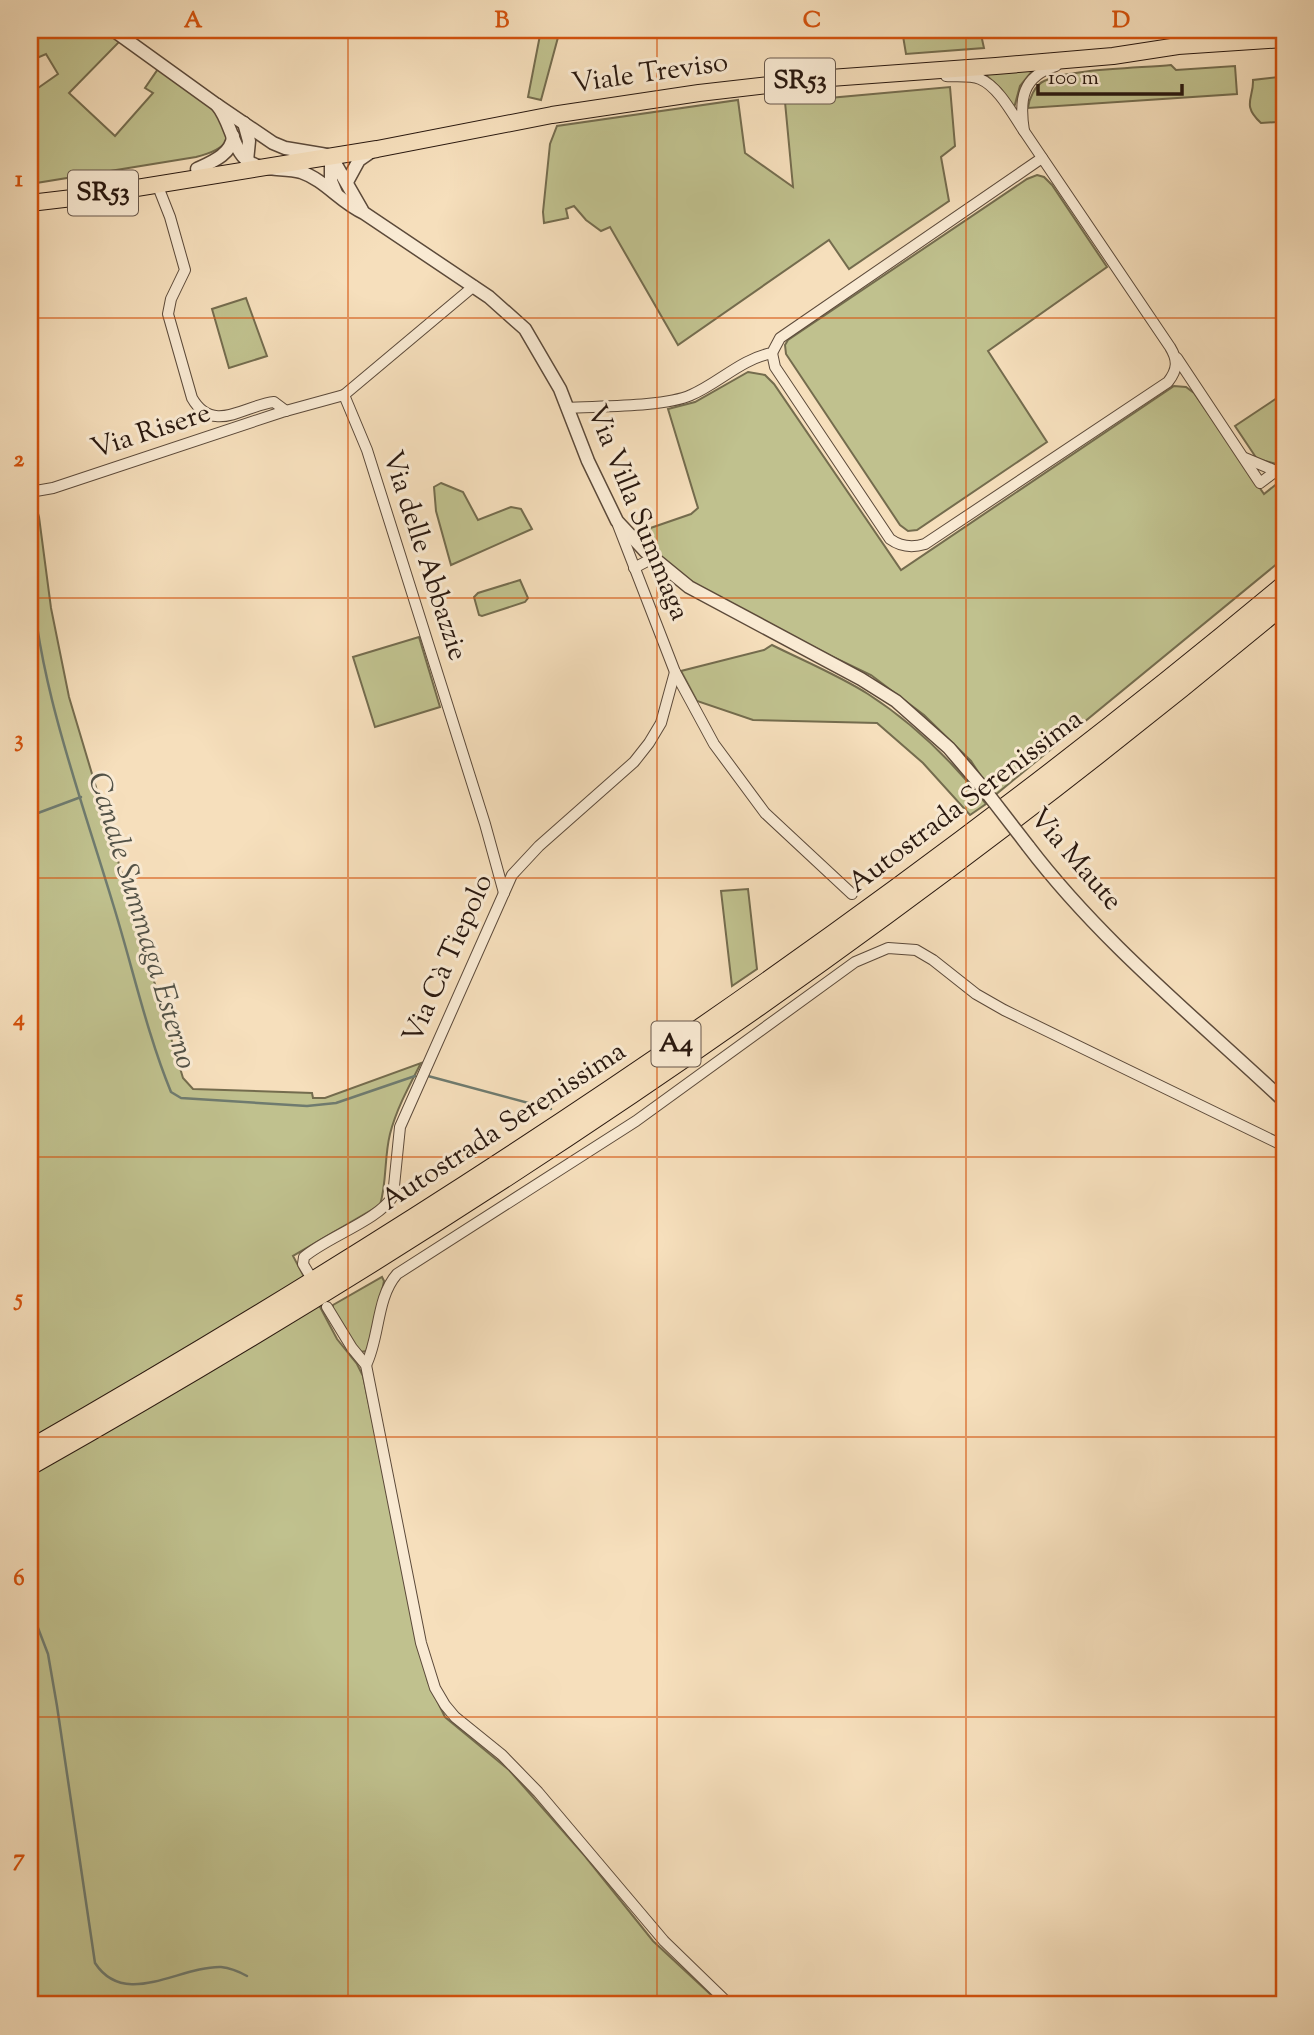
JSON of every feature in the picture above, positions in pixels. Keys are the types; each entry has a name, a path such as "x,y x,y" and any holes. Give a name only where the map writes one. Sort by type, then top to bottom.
{"highway":[{"name":"Autostrada Serenissima","path":"30,1449 329,1273 546,1133 771,979 1014,801 1194,660 1284,585"},
{"name":"Autostrada Serenissima","path":"30,1466 340,1283 560,1141 792,982 1020,815 1210,666 1284,604"}],"main road":[{"name":"SR53","path":"1113,56 1178,46 1284,39"},
{"path":"1113,56 1168,56 1284,47"},
{"name":"Viale Treviso","path":"254,164 377,149 488,126 699,93 830,78 1113,56"},
{"name":"Viale Treviso","path":"254,164 308,150 460,127 488,126"},
{"name":"SR53","path":"30,202 177,181 254,164"},
{"path":"30,202 197,169 254,164"}],"street":[{"path":"119,31 217,105 273,143 285,148 331,156 349,149 386,142 401,135"},
{"path":"1024,131 1021,100 1031,80 1053,67 1113,56"},
{"path":"830,78 885,80 934,76 977,78 985,82 1001,98 1024,131 1245,458"},
{"path":"217,105 225,114 233,136 254,164"},
{"path":"244,123 254,164"},
{"path":"197,169 224,154 232,144 233,136"},
{"path":"347,182 359,160 377,149"},
{"path":"331,156 364,213"},
{"path":"331,156 331,181 336,193"},
{"path":"1042,158 780,338 772,353 775,367 890,539 896,544 911,547 925,544 1168,382 1174,373 1176,357"},
{"name":"Via Villa Summaga","path":"254,164 302,173 336,193 354,208 474,286 526,329 568,408 588,461 617,521 675,672 715,744 765,813 852,894"},
{"name":"Via Risere","path":"157,184 170,217 185,270 171,299 168,314 192,398 204,413 223,417 274,402 286,411"},
{"path":"344,395 474,286"},
{"path":"568,408 662,401 689,396 757,356 772,353"},
{"name":"Via Risere","path":"30,492 53,488 286,411 344,395"},
{"name":"Via delle Abbazzie","path":"344,395 367,450 485,824 504,894"},
{"name":"Via Maute","path":"617,521 653,558 689,587 861,679 896,701 949,748 1083,913 1284,1101"},
{"path":"634,568 653,558"},
{"name":"Via Cà Tiepolo","path":"309,1274 303,1264 304,1257 375,1213 389,1203 393,1196 400,1127 512,875 634,762 661,723 675,672"},
{"path":"366,1365 374,1350 388,1284 397,1274 636,1121 855,962 888,948 916,950 976,994 1004,1010 1284,1146"},
{"path":"327,1307 352,1348 366,1365 421,1643 440,1696 455,1717 502,1755 538,1792 664,1941 730,2005"}],"green space":[{"path":"38,30 107,30 121,40 69,93 115,136 153,93 145,88 158,69 187,88 217,113 226,126 228,138 218,149 196,157 30,184 30,88 36,83 38,88 58,74 46,54 30,61 30,33"},
{"path":"541,30 560,30 541,100 528,97"},
{"path":"902,30 980,30 984,48 906,54"},
{"path":"1171,65 1176,70 1235,66 1237,94 1028,108 1038,86 1055,77 1086,71"},
{"path":"1033,70 1020,86 1014,108 1001,89 985,74"},
{"path":"1278,77 1279,87 1284,86 1284,114 1277,115 1277,122 1261,123 1250,106 1253,80"},
{"path":"950,87 955,146 941,157 949,201 849,269 829,240 678,345 610,227 601,231 586,220 574,206 566,209 568,218 544,223 550,144 557,126 738,100 745,153 793,187 785,102"},
{"path":"1037,175 1044,177 1052,185 1107,267 988,351 1047,442 917,530 908,531 900,525 786,354 785,345 788,340 1027,179"},
{"path":"246,298 267,356 229,368 212,309"},
{"path":"748,372 765,375 774,384 901,570 1174,386 1186,387 1194,393 1264,494 1284,478 1284,558 994,796 971,761 924,715 871,675 707,592 667,564 636,533 691,514 698,508 668,409 695,402"},
{"path":"1283,394 1284,466 1257,459 1235,426"},
{"path":"441,483 463,492 478,520 511,507 521,509 532,529 451,565 436,511 434,487"},
{"path":"30,484 39,517 51,608 69,697 183,1078 193,1089 312,1093 313,1098 325,1098 421,1063 393,1125 380,1205 293,1256 337,1339 363,1376 428,1682 445,1717 509,1770 584,1855 653,1941 722,2005 30,2005"},
{"path":"520,580 528,598 525,602 479,615 474,597 478,593"},
{"path":"419,637 440,707 375,727 353,657"},
{"path":"772,645 845,681 885,705 931,744 986,804 970,815 923,763 877,723 753,720 697,701 681,671 764,650"},
{"path":"748,889 757,969 732,986 721,891"},
{"path":"382,1277 384,1281 371,1346 367,1351 360,1352 333,1311 333,1305"}],"waterway":[{"name":"Canale Summaga Esterno","path":"30,558 40,646 49,690 147,1023 171,1092 181,1098 307,1106 336,1103 415,1076"},
{"path":"30,816 81,797"},
{"name":"Canale Summaga Esterno","path":"428,1076 551,1109"},
{"path":"30,1585 33,1615 48,1654 57,1706 95,1963 107,1976 121,1983 154,1982 205,1968 221,1967 247,1976"}]}
